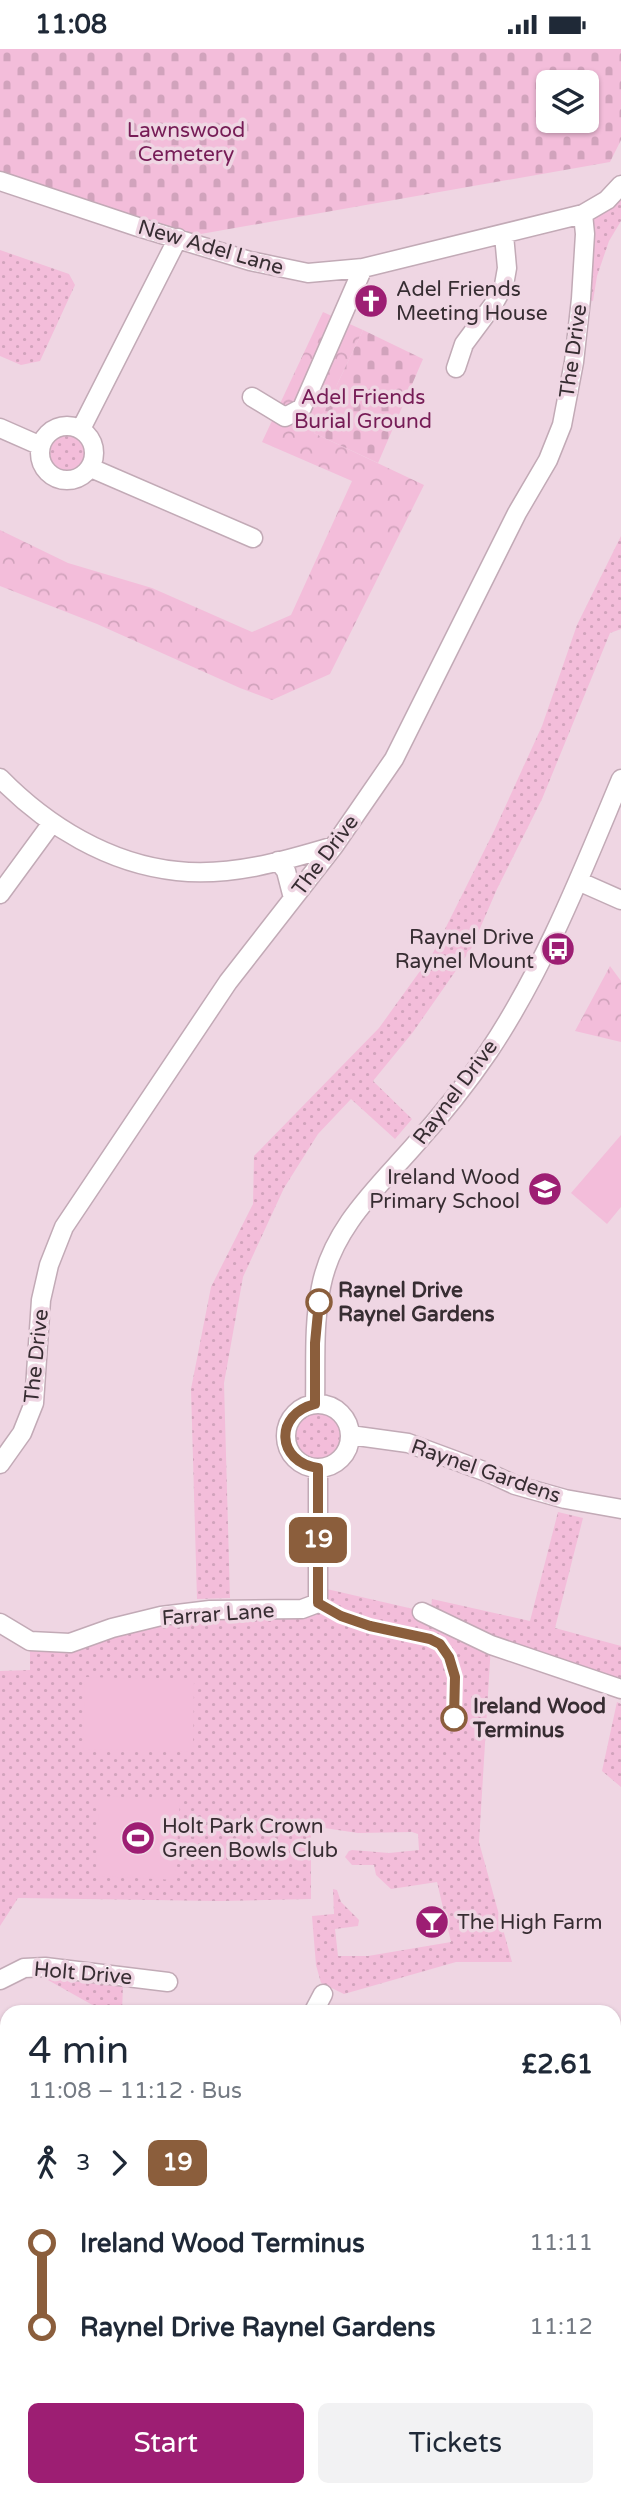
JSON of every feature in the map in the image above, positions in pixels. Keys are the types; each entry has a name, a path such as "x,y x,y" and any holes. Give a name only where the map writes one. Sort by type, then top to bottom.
{"street":[{"name":"New Adel Lane","path":"0,181 250,261 308,273 363,268 583,214 607,200 621,185"},
{"name":"The Drive","path":"0,1464 22,1433 34,1403 41,1300 49,1265 64,1227 228,982 334,846 394,759 517,513 548,460 562,425 574,362 581,299 583,214"},
{"path":"456,368 464,344 493,305 504,285 507,268 504,235"},
{"path":"81,429 178,238"},
{"path":"252,397 285,417 302,408 363,268"},
{"path":"72,425 88,434 95,457 91,468 84,475 74,480 64,480 53,477 41,462 41,446 50,431 72,425"},
{"path":"0,428 41,446"},
{"path":"91,468 253,538"},
{"path":"0,778 22,800 52,823 120,858 176,871 219,871 278,861 334,846"},
{"name":"Raynel Drive","path":"315,1404 315,1343 321,1286 341,1235 381,1181 458,1094 488,1051 532,978 578,881 621,779"},
{"path":"0,894 52,823"},
{"path":"278,861 286,871 293,898"},
{"path":"578,881 621,899"},
{"path":"315,1404 335,1409 343,1416 350,1435 344,1455 328,1467 307,1467 290,1453 286,1443 285,1432 289,1421 304,1406 315,1404"},
{"name":"Raynel Gardens","path":"350,1435 408,1443 527,1489 621,1509"},
{"name":"Farrar Lane","path":"0,1623 30,1641 70,1643 113,1628 161,1616 211,1610 302,1609 318,1603 318,1468"},
{"path":"422,1612 491,1645 621,1689"},
{"name":"Holt Drive","path":"0,1980 24,1968 45,1967 168,1982"},
{"path":"317,2005 323,1994"}],"green space":[{"name":"Lawnswood Cemetery","path":"0,49 621,49 621,140 610,162 178,238 0,181"},
{"path":"621,185 621,221 609,241 597,276 593,301 581,299 583,214"},
{"path":"0,250 69,274 75,285 40,361 21,365 0,356"},
{"path":"323,312 363,330 314,433 424,485 330,674 272,700 97,624 0,586 0,530 68,563 152,588 252,632 291,615 352,481 262,442"},
{"name":"Adel Friends Burial Ground","path":"363,330 423,359 378,463 314,433"},
{"path":"69,434 82,440 88,453 82,466 69,472 56,466 50,453 56,440"},
{"path":"621,536 621,629 610,633 542,799 497,889 471,949 413,1032 373,1081 412,1119 395,1139 351,1099 318,1134 284,1188 243,1277 224,1383 230,1598 197,1599 191,1389 211,1287 253,1204 254,1156 379,1028 433,953 495,829 542,726 577,625"},
{"path":"610,966 621,981 621,1042 575,1031"},
{"path":"621,1135 621,1207 607,1224 571,1193"},
{"path":"317,1413 333,1420 340,1436 333,1452 317,1459 301,1452 294,1436 301,1420"},
{"path":"558,1512 583,1518 555,1628 621,1646 621,1685 491,1645 479,1842 512,1962 456,1962 344,1994 321,1983 316,1965 312,1916 334,1914 333,1889 337,1890 341,1902 359,1920 358,1926 335,1929 338,1956 368,1956 451,1942 437,1882 391,1889 376,1875 374,1865 352,1865 345,1857 352,1850 389,1853 419,1850 418,1834 412,1832 358,1833 311,1826 311,1899 220,1901 18,1898 0,1926 0,1671 30,1670 30,1641 112,1628 302,1609 318,1587 422,1611 431,1609 432,1599 530,1621"},
{"path":"85,1677 194,1680 193,1752 83,1749"},
{"path":"617,1702 621,1704 621,1787 602,1771"},
{"name":"Holt Park Crown Green Bowls Club","path":"99,1796 180,1800 175,1880 96,1876"},
{"path":"39,1975 123,1985 122,2005 93,2005"}],"bus line":[{"name":"19","path":"319,1302 315,1343 315,1404 304,1406 295,1413 285,1432 290,1453 307,1467 318,1468 318,1603 341,1616 370,1626 430,1639 440,1644 449,1657 455,1677 454,1718"}],"place":[{"name":"Adel Friends Meeting House","path":"371,301"},
{"name":"Raynel Drive Raynel Mount","path":"558,949"},
{"name":"Ireland Wood Primary School","path":"545,1189"},
{"name":"Raynel Drive Raynel Gardens","path":"319,1302"},
{"name":"Ireland Wood Terminus","path":"454,1718"},
{"name":"Holt Park Crown Green Bowls Club","path":"138,1838"},
{"name":"The High Farm","path":"432,1922"}]}
